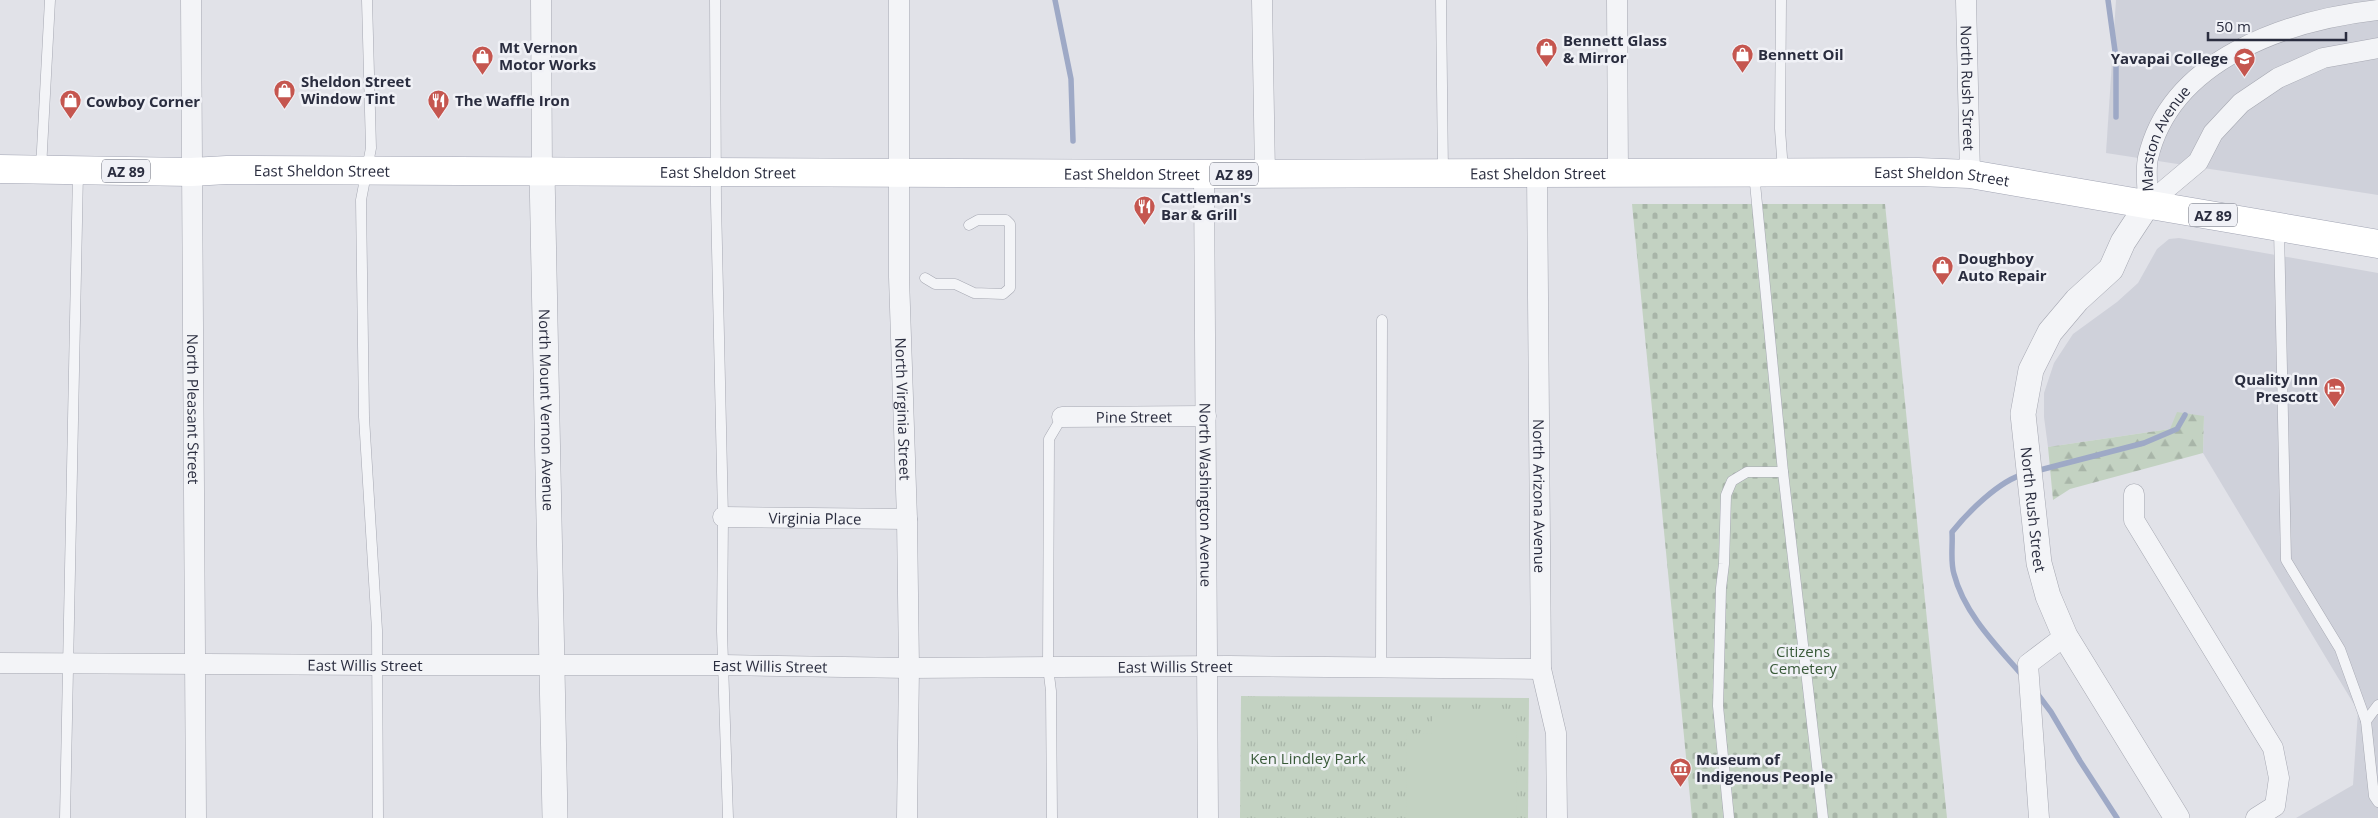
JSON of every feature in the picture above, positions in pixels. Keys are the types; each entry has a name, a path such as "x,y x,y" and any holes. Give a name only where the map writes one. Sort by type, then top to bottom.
{"main road":[{"name":"East Sheldon Street","path":"0,169 191,172 227,170 1204,174 1918,172 1970,174 2378,244"}],"street":[{"name":"North Pleasant Street","path":"191,0 196,818"},
{"name":"North Mount Vernon Avenue","path":"541,0 542,172 555,818"},
{"name":"North Virginia Street","path":"898,0 899,277 907,519 909,668 907,818"},
{"path":"1262,0 1265,174"},
{"path":"1617,0 1618,173"},
{"name":"North Rush Street","path":"1966,0 1970,174"},
{"name":"Marston Avenue","path":"2148,204 2148,158 2164,118 2182,91 2214,65 2256,41 2300,24 2344,14 2378,10"},
{"name":"Marston Avenue","path":"2148,204 2198,162 2213,133 2241,103 2278,78 2323,58 2378,48"},
{"name":"North Arizona Avenue","path":"1537,172 1541,669 1556,733 1557,818"},
{"name":"North Washington Avenue","path":"1204,174 1208,818"},
{"name":"North Rush Street","path":"2148,204 2124,242 2111,269 2077,300 2050,332 2032,370 2023,414 2039,562 2048,596 2065,636 2178,818"},
{"name":"Pine Street","path":"1062,417 1206,416"},
{"path":"2134,494 2134,520 2273,748 2279,778 2275,806 2256,818"},
{"name":"Virginia Place","path":"723,517 907,519"},
{"path":"2039,818 2028,664 2065,636"},
{"name":"East Willis Street","path":"0,663 377,666 723,664 909,668 1208,666 1541,669"}],"lane":[{"path":"40,170 50,0"},
{"path":"367,0 371,148 362,200 364,417 377,666 378,818"},
{"path":"715,0 715,172 723,517 723,664 728,818"},
{"path":"1441,0 1443,173"},
{"path":"1781,0 1780,129 1783,172"},
{"path":"65,818 78,171"},
{"path":"1754,172 1783,472 1823,818"},
{"path":"925,278 935,284 956,284 974,293 1003,294 1010,288 1010,224 1006,220 978,220 969,225"},
{"path":"2279,227 2286,560 2340,649 2366,721 2374,796 2378,802"},
{"path":"1381,668 1382,320"},
{"path":"1052,818 1051,691 1048,667 1049,439 1062,417"},
{"path":"1729,818 1718,706 1720,588 1724,564 1726,495 1732,481 1747,472 1783,472"},
{"path":"2366,721 2378,705"}],"shaded area":[{"name":"Yavapai College","path":"2116,0 2378,0 2378,195 2106,153"},
{"path":"2179,238 2378,273 2378,818 2296,818 2353,785 2358,711 2203,453 2204,416 2170,429 2048,447 2044,417 2044,393 2054,363 2073,334 2117,302 2138,283 2157,249 2169,239"}],"green space":[{"name":"Citizens Cemetery","path":"1632,204 1885,204 1947,818 1692,818"},
{"path":"2177,412 2204,416 2203,453 2070,489 2053,500 2048,447 2170,429"},
{"name":"Ken Lindley Park","path":"1241,696 1529,698 1528,818 1240,818"},
{"path":"1432,709 1516,709 1517,818 1407,818 1406,734 1432,733"}],"waterway":[{"path":"1055,0 1071,79 1073,141"},
{"path":"2108,0 2116,58 2116,117"},
{"path":"2036,471 2144,443 2177,429 2185,415"},
{"path":"2022,675 1982,628 1965,602 1953,569 1952,532 1966,515 1994,490 2024,474"},
{"path":"2036,692 2051,712 2117,818"}],"place":[{"name":"Bennett Glass & Mirror","path":"1547,68"},
{"name":"Bennett Oil","path":"1742,73"},
{"name":"Mt Vernon Motor Works","path":"483,75"},
{"name":"Yavapai College","path":"2244,77"},
{"name":"Sheldon Street Window Tint","path":"285,109"},
{"name":"The Waffle Iron","path":"439,119"},
{"name":"Cowboy Corner","path":"70,120"},
{"name":"Cattleman's Bar & Grill","path":"1145,225"},
{"name":"Doughboy Auto Repair","path":"1942,286"},
{"name":"Quality Inn Prescott","path":"2334,407"},
{"name":"Museum of Indigenous People","path":"1680,787"}]}
